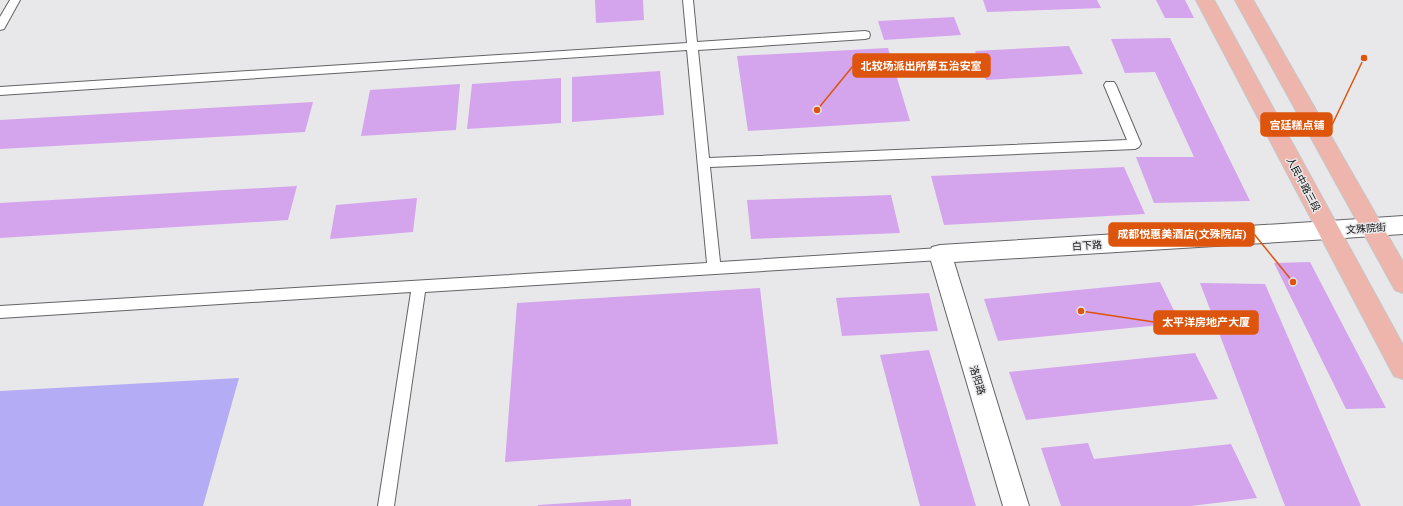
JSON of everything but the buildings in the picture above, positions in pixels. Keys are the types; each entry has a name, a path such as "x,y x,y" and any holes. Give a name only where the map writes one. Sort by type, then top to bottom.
{"main road":[{"name":"人民中路三段","path":"1205,0 1403,368"},
{"path":"1244,0 1403,283"}],"street":[{"name":"文殊院街","path":"1329,230 1403,225"},
{"name":"白下路","path":"940,254 1329,230"},
{"name":"洛阳路","path":"940,254 1016,506"}],"lane":[{"path":"0,26 15,0"},
{"path":"688,0 714,268"},
{"path":"0,91 865,35"},
{"path":"704,163 1135,144 1110,85"},
{"path":"0,312 940,254"},
{"path":"386,506 419,286"}],"shaded area":[{"path":"239,378 203,506 0,506 0,391"}],"place":[{"name":"宫廷糕点铺","path":"1364,58"},
{"name":"北较场派出所第五治安室","path":"817,110"},
{"name":"成都悦惠美酒店(文殊院店)","path":"1293,282"},
{"name":"太平洋房地产大厦","path":"1081,311"}]}
